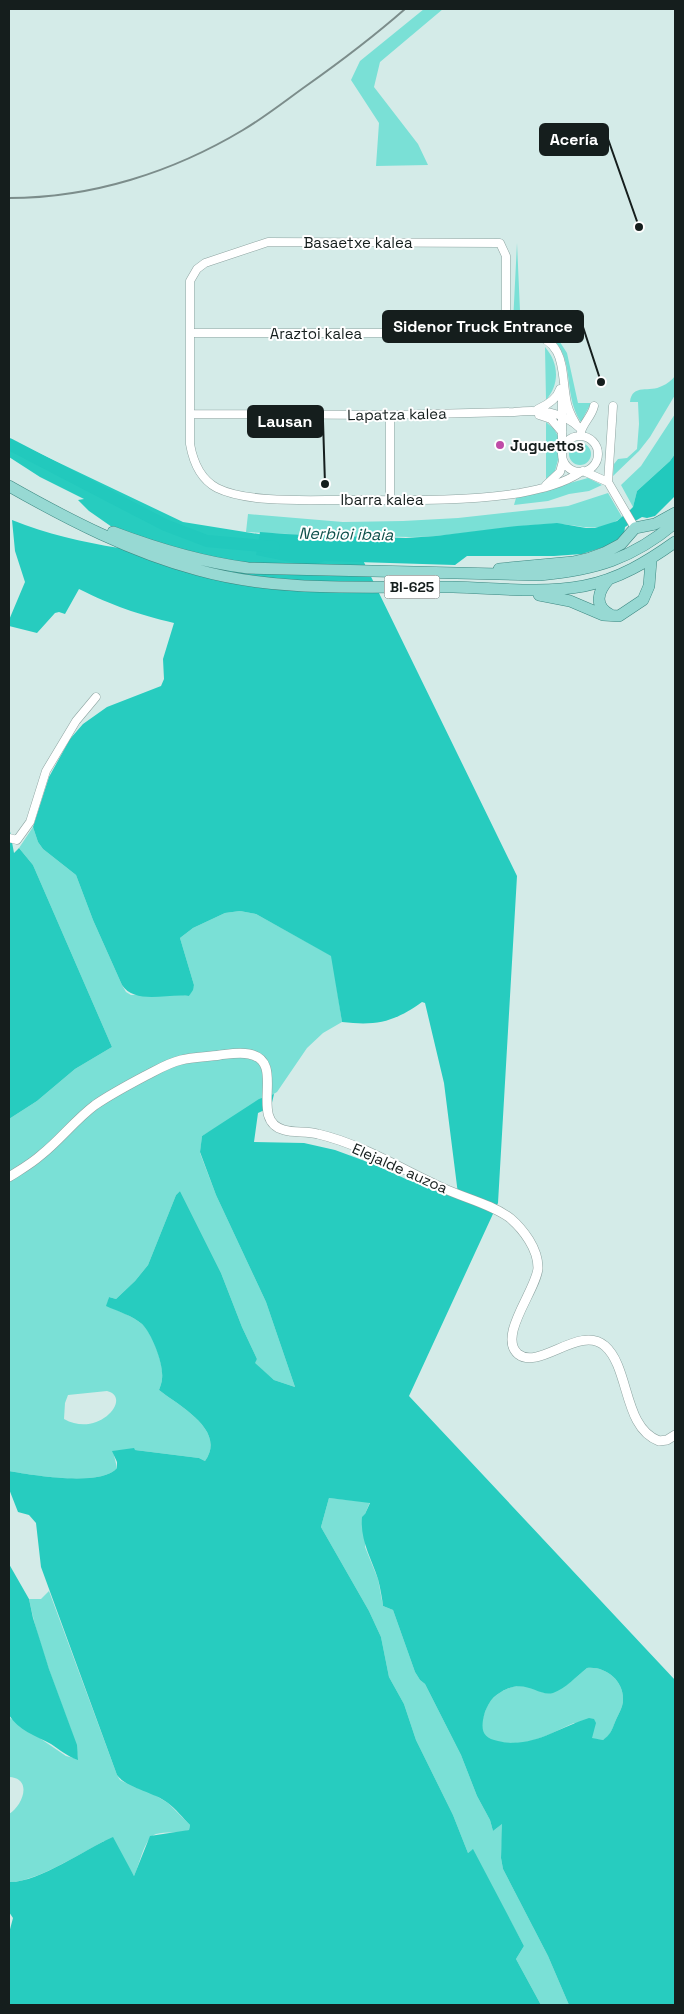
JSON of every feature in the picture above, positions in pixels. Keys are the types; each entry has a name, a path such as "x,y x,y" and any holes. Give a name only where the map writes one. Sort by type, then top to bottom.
{"main road":[{"path":"9,488 38,503"},
{"path":"9,493 38,503"},
{"name":"BI-625","path":"38,503 145,544 213,563 248,568 286,570 540,575 582,571 632,553 675,523"},
{"name":"BI-625","path":"38,503 82,526 141,552 200,571 284,584 506,591 560,589 585,586 609,579 640,566 675,542"},
{"path":"456,572 573,562 590,558 622,544 635,528 655,524 675,512"},
{"path":"635,528 643,541"},
{"path":"506,591 570,601 603,615 615,616 624,614 643,600 650,586 652,574 651,561"},
{"path":"609,579 603,586 598,598 606,612 615,616"}],"street":[{"name":"Basaetxe kalea","path":"190,334 190,281 197,269 206,263 268,242 500,243 506,256 506,331"},
{"name":"Araztoi kalea","path":"190,334 506,331 530,333 545,338 556,349 560,357 563,377"},
{"name":"Ibarra kalea","path":"190,334 190,444 192,457 204,478 215,487 242,495 266,498 390,500 475,498 523,492 562,483 582,472"},
{"path":"537,410 551,402 558,393 563,377"},
{"path":"563,377 561,416 564,461 570,469 607,478"},
{"path":"563,377 567,405 579,430"},
{"path":"562,451 564,446 592,415 594,406"},
{"path":"607,478 613,406"},
{"path":"514,412 537,410 561,416 592,441 607,478 635,528"},
{"path":"514,412 547,417 562,432"},
{"name":"Lapatza kalea","path":"190,414 390,415 514,412"},
{"path":"390,415 390,500"},
{"path":"582,472 592,466 597,457 597,452"},
{"name":"Ibarra kalea","path":"542,487 556,477 564,461"},
{"path":"9,838 17,840 30,822 46,771 76,721 96,697"},
{"name":"Elejalde auzoa","path":"9,1177 40,1157 92,1107 115,1092 168,1064 196,1058 250,1054 257,1057 269,1075 267,1112 271,1120 282,1130 317,1134 339,1141 399,1166 509,1218 530,1241 538,1267 536,1278 517,1317 511,1339 512,1346 518,1354 525,1357 533,1357 577,1342 589,1340 605,1346 616,1362 638,1422 644,1433 650,1438 659,1441 667,1440 675,1435"}],"shaded area":[{"path":"424,9 443,9 380,62 374,87 418,144 428,165 376,166 379,123 351,80 360,61"},
{"path":"517,243 520,311 536,325 558,339 567,353 578,403 591,403 581,422 571,397 568,372 560,349 552,339 540,330 513,323"},
{"path":"545,347 553,360 556,373 554,387 546,400"},
{"path":"675,376 675,395 650,437 639,451 613,476 614,464 618,459 627,458 637,449 638,402 630,402 631,396 638,390 657,388 664,385"},
{"path":"675,414 675,454 670,461 637,491 633,507 621,485 641,466"},
{"path":"546,422 554,429 558,436 559,456 555,471 546,479"},
{"path":"9,439 183,522 358,550 517,876 498,1203 409,1396 675,1680 675,2005 569,2005 548,1956 503,1869 501,1858 502,1824 493,1831 490,1820 477,1796 461,1755 425,1684 415,1672 393,1610 383,1606 378,1579 363,1534 362,1517 370,1503 329,1498 321,1527 369,1611 381,1637 389,1677 404,1704 416,1740 453,1815 468,1853 473,1849 524,1946 516,1959 541,2005 9,2005 9,1933 13,1918 9,1912 9,1882 34,1877 113,1837 134,1876 150,1836 189,1830 190,1825 168,1803 133,1787 117,1775 41,1567 36,1523 29,1515 18,1512 9,1489 9,1471 66,1478 97,1477 109,1474 117,1468 117,1462 112,1451 134,1448 135,1450 199,1458 205,1461 210,1450 210,1439 205,1429 188,1411 159,1390 162,1380 161,1365 150,1335 142,1324 106,1306 109,1297 116,1299 148,1265 176,1195 180,1191 221,1273 257,1359 255,1363 274,1380 295,1387 266,1302 216,1195 200,1152 202,1136 259,1099 274,1094 271,1107 258,1113 254,1142 304,1143 335,1150 408,1180 458,1194 444,1083 425,1003 422,1002 403,1014 385,1021 375,1023 342,1022 331,956 256,914 240,911 225,913 193,928 180,938 194,985 189,996 153,997 135,995 122,985 93,920 76,875 43,849 38,842 33,827 49,777 70,739 83,724 107,707 161,686 164,679 163,659 174,623 125,609 79,589 65,614 55,613 37,633 9,626 9,620 25,582 15,551 12,520 65,537 119,548 122,534 89,511 78,500 84,499 40,477 9,457","holes":["587,1668 601,1669 612,1676 623,1693 623,1703 620,1711 610,1732 603,1740 592,1738 596,1723 594,1719 589,1718 533,1740 522,1742 498,1741 490,1738 483,1732 485,1712 497,1694 517,1686 553,1693"]},
{"path":"580,443 588,446 591,454 588,462 580,465 572,462 569,454 572,446"},
{"path":"675,454 675,496 655,516 642,517 625,527 624,535 616,543 582,554 554,556 467,556 455,565 325,561 310,566 256,555 260,532 406,538 557,523 595,528 617,521 629,511 633,507 637,491 670,461"},
{"path":"588,478 602,485 589,491 569,494 548,501 514,505 516,498"},
{"path":"608,493 622,517 613,523 595,527 549,524 417,537 246,532 248,514 343,522 458,518 568,506"},
{"path":"9,826 14,853 19,848 33,865 112,1047 75,1069 37,1101 9,1119"},
{"path":"33,827 38,842 43,849 76,875 93,920 122,985 126,992 131,995 177,994 189,996 194,985 180,938 193,928 225,913 240,911 256,914 332,956 342,1022 323,1033 307,1048 277,1092 202,1136 200,1153 216,1195 266,1302 295,1387 274,1380 254,1363 257,1359 221,1273 180,1191 176,1195 148,1265 116,1299 109,1297 107,1305 138,1321 150,1335 161,1365 162,1380 159,1390 188,1411 205,1429 210,1439 210,1450 205,1461 199,1458 135,1450 113,1451 117,1468 109,1474 97,1477 66,1478 9,1471 9,1119 37,1101 75,1069 112,1047 33,865 19,848","holes":["107,1391 114,1395 116,1401 114,1408 100,1421 89,1424 77,1424 64,1419 65,1403 68,1395"]},
{"path":"329,1498 370,1502 365,1514 365,1547 378,1579 383,1606 393,1610 415,1672 425,1684 461,1755 477,1796 490,1820 493,1831 503,1823 501,1858 503,1869 548,1956 569,2005 541,2005 516,1959 524,1946 472,1850 468,1853 453,1815 416,1740 404,1704 389,1677 381,1637 369,1611 321,1527"},
{"path":"9,1564 29,1599 49,1669 77,1745 78,1760 22,1729 9,1715"},
{"path":"49,1591 120,1780 148,1791 168,1803 190,1825 189,1830 160,1833 152,1836 145,1846 134,1876 124,1860 104,1841 44,1873 31,1878 9,1882 9,1814 18,1805 23,1793 23,1787 21,1782 9,1777 9,1715 10,1718 66,1756 78,1759 73,1737 39,1638 29,1599 41,1599"},
{"path":"587,1668 601,1669 607,1672 617,1681 623,1693 623,1703 620,1711 610,1732 603,1740 592,1739 574,1723 527,1742 515,1743 490,1740 482,1732 482,1722 488,1706 503,1691 516,1686 523,1686 545,1693 551,1692 568,1684"}],"waterway":[{"name":"Nerbioi ibaia","path":"9,444 165,525 207,541 274,547"}],"railway":[{"path":"9,198 40,197 101,188 131,180 189,158 243,130 267,114 356,49 405,9"}],"place":[{"name":"Acería","path":"639,227"},
{"name":"Sidenor Truck Entrance","path":"601,382"},
{"name":"Juguettos","path":"500,445"},
{"name":"Lausan","path":"325,484"}]}
